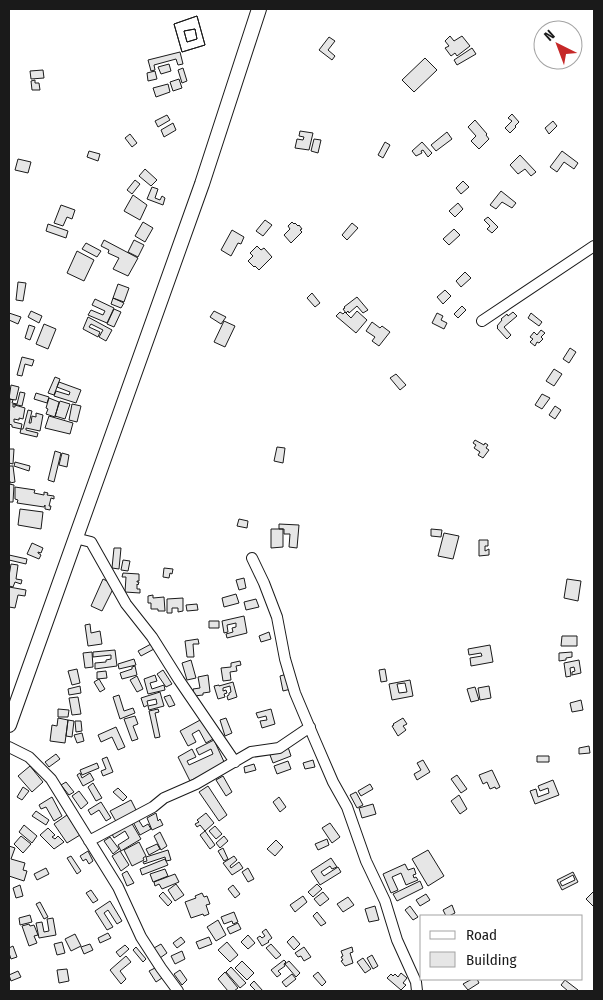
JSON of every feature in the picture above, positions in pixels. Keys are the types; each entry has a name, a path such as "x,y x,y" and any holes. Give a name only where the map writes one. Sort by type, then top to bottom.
{"highway":[{"path":"9,725 198,193 259,9"}],"street":[{"path":"482,322 594,246"},
{"path":"75,538 91,542 126,604 152,637 235,762"},
{"path":"252,558 264,583 276,617 285,659 296,693 333,782 347,807 366,861 385,901 397,940 416,982 417,991"},
{"path":"89,841 153,807 164,798 196,784 251,752 279,748 310,728"},
{"path":"9,748 29,757 51,779 118,887 141,937 160,968 178,991"}],"building":[{"path":"197,16 205,45 182,52 174,24","holes":["195,29 197,39 187,42 184,31"]},
{"path":"197,16 205,45 182,52 174,24"},
{"path":"195,29 197,39 187,42 184,31"},
{"path":"450,36 454,41 462,36 470,46 457,56 455,53 451,56 445,48 449,46 445,41"},
{"path":"329,37 335,41 328,50 335,56 332,60 319,50"},
{"path":"472,48 476,54 457,65 454,60"},
{"path":"180,52 183,64 178,65 176,59 154,65 155,70 151,71 148,60"},
{"path":"425,58 437,70 414,92 402,80"},
{"path":"169,64 171,71 161,74 158,67"},
{"path":"183,68 187,81 182,83 178,70"},
{"path":"43,70 44,78 31,79 30,71"},
{"path":"155,71 157,79 148,81 147,73"},
{"path":"179,79 182,88 173,91 170,82"},
{"path":"35,80 35,83 39,83 40,90 32,90 31,81"},
{"path":"168,84 170,92 156,97 153,88"},
{"path":"512,114 519,122 510,133 505,128 512,121 508,118"},
{"path":"167,115 170,120 158,127 155,121"},
{"path":"475,120 489,139 479,149 471,141 476,136 468,127"},
{"path":"553,121 557,126 549,134 545,128"},
{"path":"173,123 176,130 164,137 161,130"},
{"path":"300,131 313,133 309,150 295,148 297,139 303,140 304,137 299,136"},
{"path":"447,132 452,139 436,151 431,145"},
{"path":"130,134 137,143 132,147 125,138"},
{"path":"314,139 321,140 318,153 311,151"},
{"path":"385,142 390,145 383,158 378,155"},
{"path":"422,142 432,153 428,157 423,150 421,151 422,153 416,156 412,151"},
{"path":"89,151 100,154 98,161 87,157"},
{"path":"562,151 578,163 574,169 564,162 557,172 550,167"},
{"path":"520,155 536,172 531,176 525,169 518,174 510,165"},
{"path":"18,159 31,162 28,173 15,170"},
{"path":"145,169 157,180 151,186 139,176"},
{"path":"135,180 140,184 132,194 127,190"},
{"path":"463,181 469,187 461,194 456,188"},
{"path":"152,187 158,189 155,198 160,200 162,196 165,198 163,205 147,199"},
{"path":"501,191 516,203 512,208 502,202 496,209 490,205"},
{"path":"133,195 147,205 140,220 124,211"},
{"path":"458,203 463,209 455,217 449,211"},
{"path":"61,205 75,210 72,219 67,217 63,226 54,223"},
{"path":"488,217 498,227 492,233 487,229 490,226 484,220"},
{"path":"265,220 272,225 263,236 256,231"},
{"path":"143,222 153,228 145,242 135,236"},
{"path":"292,222 299,225 302,232 291,243 284,235 290,229 288,226"},
{"path":"352,223 358,228 347,240 342,235"},
{"path":"48,224 68,231 66,238 46,231"},
{"path":"454,229 460,235 449,245 443,239"},
{"path":"232,230 244,237 241,244 238,243 231,256 221,250"},
{"path":"104,240 138,258 128,276 113,269 119,258 108,253 109,250 101,246"},
{"path":"134,240 144,245 138,257 128,252"},
{"path":"86,243 101,251 97,257 82,249"},
{"path":"257,246 261,250 264,248 272,257 259,270 248,261 253,256 250,253"},
{"path":"77,251 94,260 84,281 67,273"},
{"path":"465,272 471,278 461,287 456,281"},
{"path":"18,282 26,283 23,301 16,300"},
{"path":"118,284 129,288 124,302 113,298"},
{"path":"445,290 451,296 443,304 437,297"},
{"path":"312,293 320,303 315,307 307,298"},
{"path":"357,297 368,310 363,313 357,306 349,313 348,311 346,313 343,309 344,307"},
{"path":"113,298 124,303 121,308 111,304"},
{"path":"95,299 114,308 107,323 88,315 91,310 103,315 105,311 92,305"},
{"path":"462,306 466,310 458,318 454,314"},
{"path":"114,309 121,312 114,327 107,324"},
{"path":"31,311 42,316 39,323 28,317"},
{"path":"214,311 226,317 221,324 210,317"},
{"path":"357,311 367,320 356,333 336,316 340,312 343,314 345,312 351,318"},
{"path":"513,312 517,316 504,327 511,335 507,339 497,326 501,319"},
{"path":"9,313 21,317 18,324 9,320"},
{"path":"437,313 443,316 441,320 447,323 444,329 432,323"},
{"path":"531,313 542,322 539,326 528,318"},
{"path":"88,317 112,330 106,341 99,337 103,330 91,324 89,327 100,332 98,337 83,329"},
{"path":"224,321 235,326 225,347 214,342"},
{"path":"372,322 390,332 379,346 372,341 375,337 366,331"},
{"path":"44,324 56,329 48,349 36,344"},
{"path":"29,325 35,327 30,340 25,338"},
{"path":"541,330 545,333 541,337 543,339 539,343 537,342 535,346 530,342 533,339 530,337 534,332 537,335"},
{"path":"570,348 576,352 569,363 563,359"},
{"path":"22,357 34,360 32,366 25,364 22,376 17,375"},
{"path":"554,369 562,374 554,386 546,381"},
{"path":"396,374 406,385 400,390 390,378"},
{"path":"55,377 60,379 54,395 48,393"},
{"path":"59,382 81,390 76,403 54,396 56,391 69,395 70,392 57,387"},
{"path":"11,385 19,387 16,400 9,399"},
{"path":"20,392 25,393 22,406 13,404 13,407 15,405 25,408 23,419 14,419 14,422 22,424 21,429 12,427 9,424 10,399 13,400 12,403 17,404"},
{"path":"36,393 49,397 47,403 34,399"},
{"path":"542,394 550,398 542,409 535,405"},
{"path":"49,398 59,402 55,417 46,414"},
{"path":"60,401 70,404 65,419 55,416"},
{"path":"72,404 81,406 77,422 69,420"},
{"path":"555,406 561,410 555,419 549,415"},
{"path":"28,410 32,411 29,423 31,423 32,416 36,417 36,413 43,415 40,431 26,428 26,430 38,433 37,437 20,433 21,429 23,429"},
{"path":"49,416 73,423 70,434 45,428"},
{"path":"475,440 488,445 486,448 489,450 483,458 478,455 480,452 474,448 476,445 473,443"},
{"path":"277,447 285,448 283,463 274,461"},
{"path":"9,449 14,449 13,464 9,463"},
{"path":"55,451 61,453 54,482 48,480"},
{"path":"62,453 69,455 67,467 59,465"},
{"path":"15,462 30,466 29,471 14,466"},
{"path":"9,466 13,466 15,482 10,483 9,481"},
{"path":"9,484 14,485 13,502 9,502"},
{"path":"15,487 35,490 34,493 44,495 44,492 48,493 47,495 54,496 54,499 51,498 50,510 45,509 45,505 44,507 17,503"},
{"path":"20,509 43,512 41,529 18,525"},
{"path":"239,519 248,521 247,528 237,526"},
{"path":"279,524 299,525 297,548 289,547 290,534 284,534 284,529 279,529"},
{"path":"271,529 283,529 283,547 271,548"},
{"path":"431,529 442,530 441,537 431,536"},
{"path":"444,533 459,536 453,559 438,556"},
{"path":"479,540 488,540 488,546 485,546 485,551 489,549 489,555 479,556"},
{"path":"32,543 43,548 41,553 38,552 41,555 39,559 27,554"},
{"path":"114,548 121,548 119,569 112,568"},
{"path":"9,555 27,559 26,564 9,560"},
{"path":"123,560 130,561 128,571 121,570"},
{"path":"11,564 18,565 16,579 22,580 21,584 15,582 13,587 9,586"},
{"path":"164,568 173,569 169,578 163,577"},
{"path":"123,573 139,574 137,589 140,589 140,593 125,592 126,577 122,577"},
{"path":"244,578 246,588 239,590 236,580"},
{"path":"103,579 115,585 102,611 91,606"},
{"path":"567,579 581,581 578,601 564,598"},
{"path":"9,587 26,590 25,596 18,595 15,608 9,607"},
{"path":"236,594 239,603 224,607 222,598"},
{"path":"153,595 153,598 164,597 165,611 151,609 151,603 148,603 148,596"},
{"path":"183,598 183,611 178,612 178,608 172,608 172,613 167,613 167,599"},
{"path":"256,599 259,607 246,610 244,602"},
{"path":"197,604 198,610 187,611 186,605"},
{"path":"244,616 247,633 227,638 226,634 233,632 232,628 236,627 236,623 227,625 228,632 224,633 222,621"},
{"path":"209,621 219,621 219,628 209,628"},
{"path":"90,624 91,633 100,631 102,644 88,646 85,625"},
{"path":"269,632 271,639 261,642 259,636"},
{"path":"562,636 577,636 577,646 561,646"},
{"path":"198,639 199,644 193,644 194,657 187,657 185,641"},
{"path":"151,644 154,649 141,656 138,651"},
{"path":"490,645 493,662 471,666 470,658 482,656 481,653 469,655 468,649"},
{"path":"115,650 117,666 95,669 95,663 106,662 106,660 111,659 111,655 93,657 93,652"},
{"path":"92,652 93,667 85,668 83,653"},
{"path":"572,652 572,657 559,661 559,653"},
{"path":"134,659 136,665 119,669 118,664"},
{"path":"191,660 196,678 187,680 182,663"},
{"path":"579,660 581,673 572,675 572,672 575,671 574,667 570,668 571,676 566,677 564,663"},
{"path":"240,661 241,665 236,666 237,671 230,672 231,680 223,681 221,668 231,667 231,663"},
{"path":"135,666 137,675 122,679 120,673"},
{"path":"77,669 80,683 72,685 68,671"},
{"path":"385,669 387,681 381,682 379,670"},
{"path":"163,670 172,684 166,687 157,674"},
{"path":"106,671 107,678 97,679 97,672"},
{"path":"287,674 291,689 283,691 280,676"},
{"path":"155,675 157,681 150,683 152,689 164,685 165,690 148,694 144,679"},
{"path":"208,675 210,692 194,696 193,689 200,688 198,677"},
{"path":"137,676 143,689 137,692 130,680"},
{"path":"99,679 105,689 100,692 94,682"},
{"path":"410,680 413,696 392,700 389,684","holes":["405,683 407,692 399,693 397,684"]},
{"path":"233,682 237,697 228,700 227,696 231,692 230,686 223,688 223,691 226,690 227,693 224,694 225,697 218,699 214,686"},
{"path":"80,686 81,693 69,695 68,689"},
{"path":"489,686 491,698 480,700 478,688"},
{"path":"475,687 479,700 471,702 467,689"},
{"path":"160,692 164,706 149,710 148,706 157,704 156,699 147,701 148,705 144,707 141,698"},
{"path":"119,695 124,711 133,708 135,713 120,719 113,697"},
{"path":"170,695 175,705 169,707 164,697"},
{"path":"78,697 81,714 72,715 69,698"},
{"path":"581,700 583,710 572,712 570,703"},
{"path":"58,709 69,710 68,717 58,717"},
{"path":"158,709 159,712 155,713 160,737 155,738 149,711"},
{"path":"271,709 275,724 262,728 260,721 267,720 266,716 258,718 256,713"},
{"path":"135,716 138,724 133,726 138,739 132,741 124,719"},
{"path":"58,718 68,720 65,743 50,741 52,725 57,726"},
{"path":"226,718 232,733 225,736 220,720"},
{"path":"403,718 407,724 403,726 406,730 398,736 392,726"},
{"path":"202,719 213,739 206,743 199,730 192,734 196,742 188,746 180,731"},
{"path":"68,720 74,721 72,737 66,736"},
{"path":"75,721 81,721 82,731 76,732"},
{"path":"116,727 125,747 118,750 112,737 101,742 98,735"},
{"path":"82,733 84,741 77,743 74,735"},
{"path":"214,740 225,764 190,781 178,757 192,749 196,757 187,761 189,765 213,754 211,749 199,755 196,749"},
{"path":"589,746 590,753 579,754 579,748"},
{"path":"288,747 291,756 273,763 270,755"},
{"path":"56,754 60,759 49,767 45,762"},
{"path":"537,756 549,756 549,762 537,762"},
{"path":"107,757 113,772 103,776 101,771 106,769 102,759"},
{"path":"313,760 315,767 305,769 303,763"},
{"path":"423,760 430,772 417,780 414,774 421,770 417,763"},
{"path":"288,761 291,769 277,774 274,766"},
{"path":"97,763 99,768 82,775 80,770"},
{"path":"254,764 256,770 245,773 244,767"},
{"path":"30,766 43,782 32,792 18,776"},
{"path":"492,770 500,787 496,789 495,787 490,789 487,782 483,784 479,775"},
{"path":"80,773 82,778 90,773 94,780 83,786 77,775"},
{"path":"457,775 467,789 461,793 451,779"},
{"path":"223,776 232,792 226,796 216,780"},
{"path":"553,780 559,795 535,804 530,791 536,789 538,797 549,793 548,788 540,791 538,786"},
{"path":"66,782 74,792 69,795 61,785"},
{"path":"93,783 102,798 96,801 88,787"},
{"path":"370,784 373,789 361,796 358,791"},
{"path":"208,786 227,815 219,821 199,792"},
{"path":"23,787 29,791 22,800 17,797"},
{"path":"118,788 127,797 123,801 113,792"},
{"path":"79,791 88,803 81,809 72,796"},
{"path":"356,792 363,805 357,808 350,795"},
{"path":"459,795 467,809 460,814 451,801"},
{"path":"52,797 62,816 54,821 46,807 41,809 39,805"},
{"path":"279,797 286,807 280,812 273,802"},
{"path":"131,800 138,814 118,825 110,811"},
{"path":"101,802 111,818 106,821 99,810 91,815 88,810"},
{"path":"373,804 376,814 362,818 359,808"},
{"path":"36,811 49,820 46,825 32,816"},
{"path":"156,813 158,821 160,819 163,825 152,830 147,818"},
{"path":"206,813 214,823 205,831 200,825 197,827 195,824"},
{"path":"67,815 80,835 67,843 54,824"},
{"path":"138,819 143,827 148,824 151,829 140,835 133,822"},
{"path":"131,822 141,839 121,851 118,845 129,838 125,831 114,838 112,834"},
{"path":"330,823 340,837 332,843 322,828"},
{"path":"24,825 37,836 32,843 19,832"},
{"path":"215,826 222,834 216,839 209,831"},
{"path":"48,828 55,835 52,837 55,839 58,836 64,842 54,849 40,835"},
{"path":"205,831 215,845 210,849 200,835"},
{"path":"160,832 167,846 161,850 154,836"},
{"path":"21,836 31,844 23,853 14,844"},
{"path":"224,836 228,841 220,848 216,843"},
{"path":"110,837 119,849 113,854 104,841"},
{"path":"327,839 329,845 318,850 315,844"},
{"path":"276,840 283,847 275,856 267,849"},
{"path":"139,842 146,856 143,858 144,860 132,866 124,850"},
{"path":"157,844 160,849 149,855 146,849"},
{"path":"9,846 15,848 11,859 25,863 23,870 27,871 24,881 9,876"},
{"path":"223,848 228,859 224,861 218,851"},
{"path":"168,850 171,860 166,861 165,857 144,864 143,862 147,861 146,857"},
{"path":"428,850 444,876 428,886 412,859"},
{"path":"88,851 93,861 89,864 86,859 83,861 80,856"},
{"path":"120,851 129,865 121,871 112,856"},
{"path":"71,856 81,871 77,874 67,858"},
{"path":"234,856 237,860 230,866 231,868 239,862 243,868 232,875 223,863"},
{"path":"331,858 337,867 332,869 330,866 321,872 324,876 338,867 341,872 320,885 311,871"},
{"path":"165,859 168,865 142,875 140,869"},
{"path":"405,864 408,870 414,868 416,874 413,875 414,878 416,877 418,880 406,885 401,873 392,877 398,890 391,893 383,874"},
{"path":"46,868 49,874 37,880 34,874"},
{"path":"248,868 254,879 248,882 242,872"},
{"path":"165,869 168,876 153,882 150,874"},
{"path":"127,871 134,883 127,886 122,874"},
{"path":"573,872 578,882 562,890 557,880","holes":["573,875 575,880 562,886 560,882"]},
{"path":"175,874 179,882 162,889 159,884 155,886 154,882"},
{"path":"420,881 423,888 397,901 393,894"},
{"path":"176,884 184,895 175,901 168,890"},
{"path":"317,884 322,889 313,897 308,892"},
{"path":"20,885 23,896 16,898 13,888"},
{"path":"233,885 240,894 235,898 228,889"},
{"path":"91,890 98,900 93,903 86,893"},
{"path":"594,891 594,907 586,899"},
{"path":"163,892 172,902 168,906 159,896"},
{"path":"323,892 329,899 320,906 314,899"},
{"path":"202,893 204,897 207,896 210,904 206,905 209,914 191,918 185,902 196,898 195,896"},
{"path":"426,894 430,900 420,906 416,900"},
{"path":"303,896 307,902 295,912 290,905"},
{"path":"348,897 354,905 343,912 337,904"},
{"path":"110,901 122,921 117,924 108,910 104,913 113,927 107,930 95,911"},
{"path":"40,902 48,917 44,919 36,904"},
{"path":"452,905 455,913 446,915 443,910"},
{"path":"375,906 379,920 369,922 365,909"},
{"path":"410,906 418,917 413,920 405,910"},
{"path":"234,912 238,922 233,924 232,921 224,924 221,917"},
{"path":"317,912 326,923 321,926 313,916"},
{"path":"30,915 32,922 20,925 19,918"},
{"path":"53,918 56,935 39,938 36,923 42,922 44,932 49,931 47,919"},
{"path":"218,920 226,935 216,941 207,927"},
{"path":"238,923 241,929 230,934 227,928"},
{"path":"29,924 30,926 34,925 38,935 34,936 37,943 29,946 22,926"},
{"path":"266,929 272,938 262,946 257,938 265,936 262,932"},
{"path":"108,933 111,938 100,943 98,938"},
{"path":"75,934 81,946 71,951 65,939"},
{"path":"248,935 255,943 248,949 241,942"},
{"path":"293,936 300,944 294,950 287,942"},
{"path":"181,937 185,942 177,948 173,943"},
{"path":"209,937 212,944 199,949 196,942"},
{"path":"62,942 65,953 57,955 54,944"},
{"path":"227,942 238,955 230,962 218,950"},
{"path":"90,944 93,950 84,954 81,947"},
{"path":"161,944 167,953 160,958 154,948"},
{"path":"271,944 281,955 276,959 266,948"},
{"path":"125,945 129,949 120,957 116,952"},
{"path":"13,946 17,957 11,959 9,948"},
{"path":"136,947 146,959 143,962 133,950"},
{"path":"304,947 311,957 304,961 301,956 298,957 295,953"},
{"path":"352,947 353,952 350,953 353,963 345,966 341,961 343,956 341,951"},
{"path":"182,951 185,959 175,964 171,956"},
{"path":"372,955 378,966 373,969 367,958"},
{"path":"126,956 131,962 120,971 126,979 121,984 110,970"},
{"path":"363,958 371,969 365,973 357,962"},
{"path":"284,960 286,962 285,966 278,971 281,974 277,977 271,970"},
{"path":"242,961 254,973 247,980 235,968"},
{"path":"289,961 300,973 296,977 285,964"},
{"path":"231,967 246,983 240,988 226,972"},
{"path":"155,968 162,978 156,982 149,971"},
{"path":"67,969 69,981 59,983 57,970"},
{"path":"180,970 187,980 182,985 174,974"},
{"path":"18,971 21,977 11,981 9,975"},
{"path":"225,972 238,988 234,991 228,991 218,979"},
{"path":"318,972 326,982 322,986 313,976"},
{"path":"401,973 407,978 403,983 406,985 401,990 387,978 391,974 393,976 395,974 398,977"},
{"path":"292,974 296,979 286,987 282,982"},
{"path":"470,980 478,980 479,983 468,990 463,984"},
{"path":"565,980 578,990 568,991 561,985"},
{"path":"254,981 263,991 256,991 250,985"}]}
